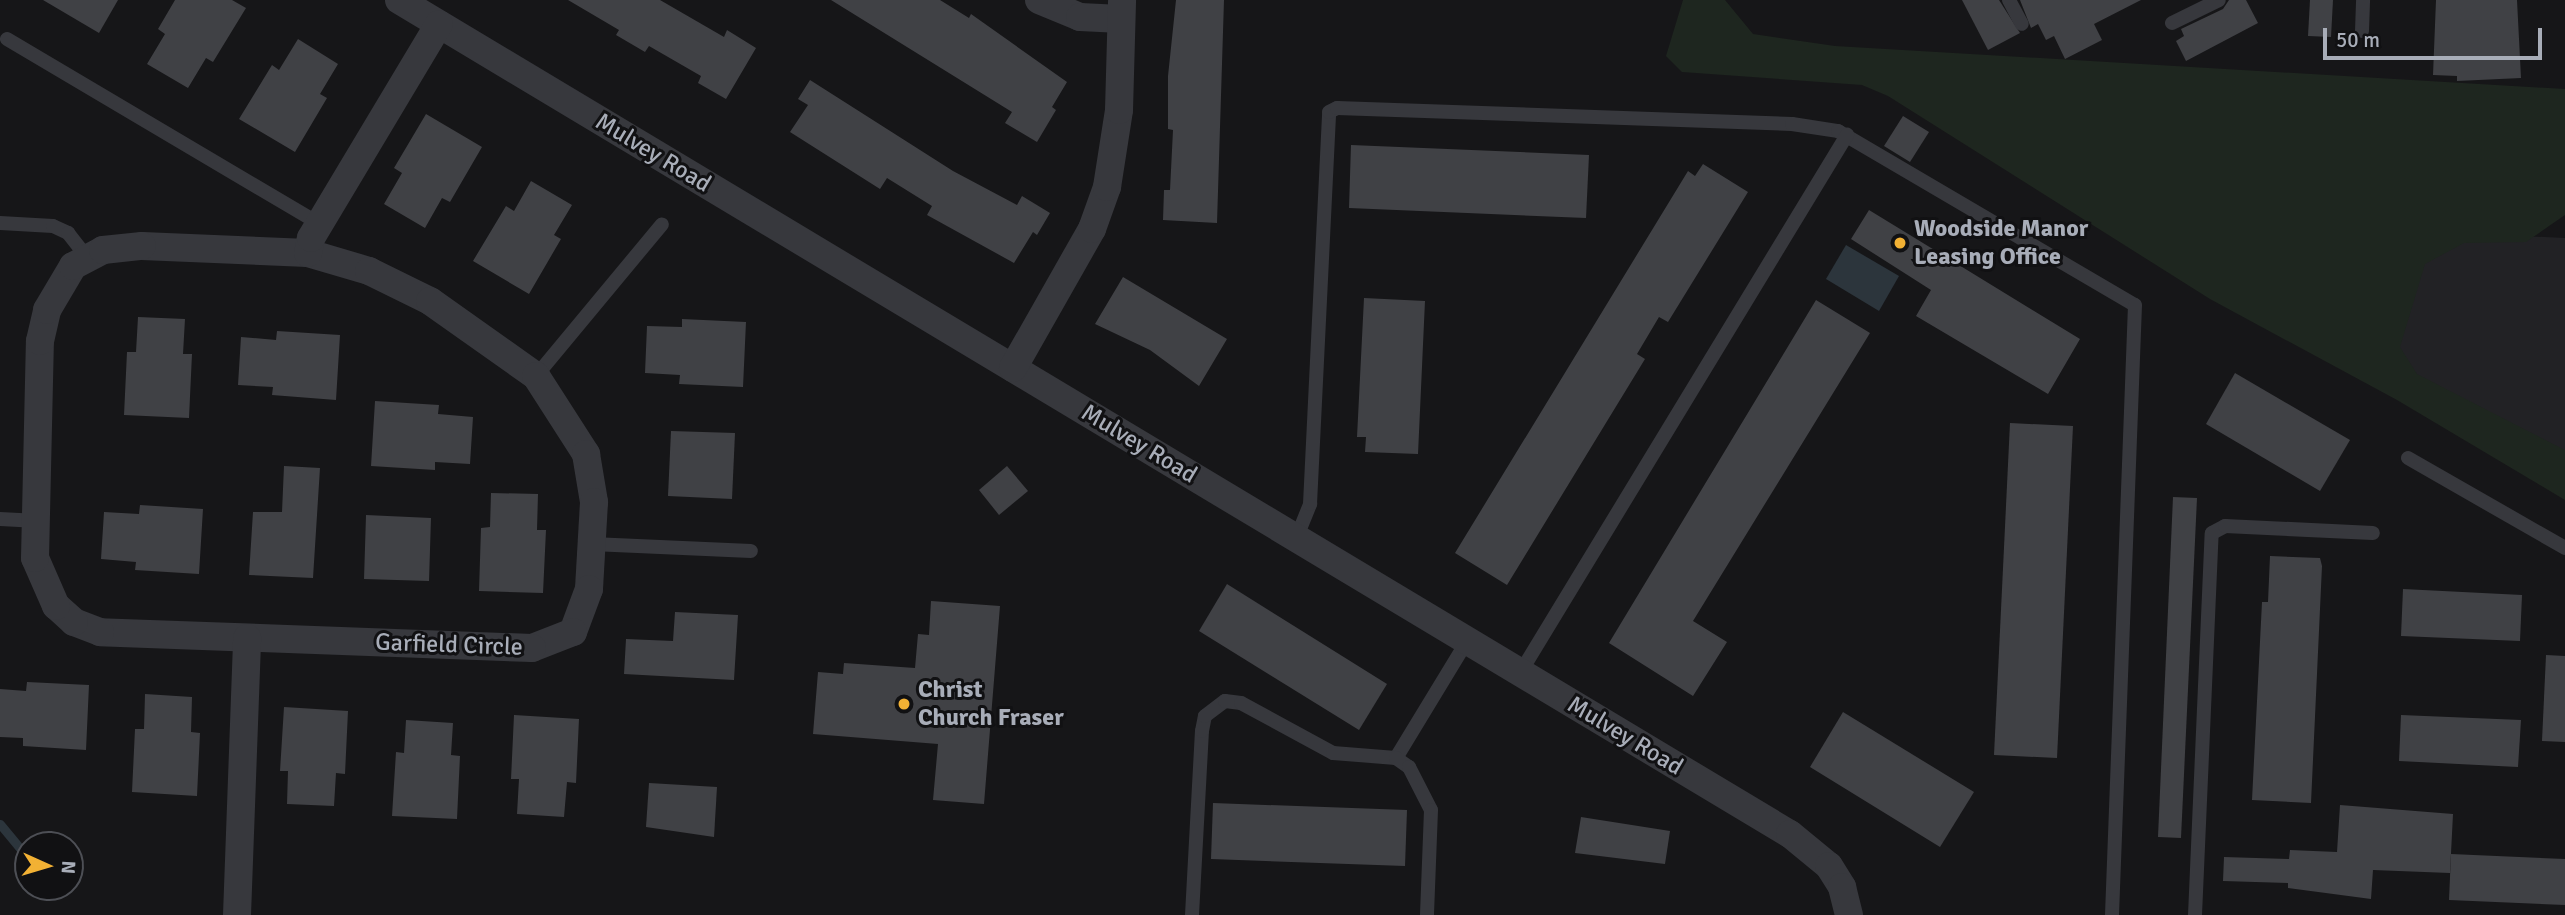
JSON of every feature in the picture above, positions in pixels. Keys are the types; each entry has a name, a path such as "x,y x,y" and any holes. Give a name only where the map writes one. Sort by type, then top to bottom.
{"street":[{"name":"Mulvey Road","path":"399,0 1812,849 1842,887 1849,915"},
{"path":"1013,368 1092,229 1107,187 1119,110 1121,9 1080,17 1039,0"},
{"path":"308,253 320,224 439,24"},
{"name":"Garfield Circle","path":"142,247 308,253 412,290 536,376 586,454 594,502 589,589 573,632 532,648 100,632 74,622 45,588 35,558 33,521 40,341 62,282 86,256 142,247"},
{"path":"237,915 247,638"}],"lane":[{"path":"2009,0 2022,24"},
{"path":"2172,23 2219,0"},
{"path":"2362,31 2363,0"},
{"path":"7,39 320,224"},
{"path":"1296,539 1310,495 1329,112 1338,108 1792,124 1825,126 1847,135 2135,306 2112,915"},
{"path":"1520,673 1847,135"},
{"path":"0,223 53,226 68,233 86,256"},
{"path":"536,376 662,224"},
{"path":"2408,458 2565,548"},
{"path":"0,519 33,521"},
{"path":"2195,915 2212,533 2225,526 2373,533"},
{"path":"592,544 751,551"},
{"path":"1396,758 1467,641"},
{"path":"1192,915 1202,731 1213,706 1241,703 1333,753 1396,758 1420,781 1431,810 1427,915"}],"shaded area":[{"path":"1683,0 1725,0 1753,34 1835,46 2565,89 2565,215 2526,242 2464,243 2425,264 2400,347 2417,374 2565,450 2565,500 2397,400 2210,299 1888,96 1862,85 1682,72 1666,56"},
{"path":"2102,217 2565,238 2565,468"},
{"path":"1846,245 1899,276 1879,311 1826,279"}],"building":[{"path":"43,0 118,0 99,33"},
{"path":"175,0 232,0 246,8 213,62 206,58 188,88 147,64 165,34 158,29"},
{"path":"568,0 660,0 724,37 727,30 756,48 726,99 698,83 701,76 649,46 645,52 616,35 619,30"},
{"path":"831,0 940,0 969,18 971,14 1067,82 1052,107 1056,110 1037,142 1005,123 1012,112"},
{"path":"1176,0 1224,0 1217,223 1163,220 1164,190 1170,190 1173,130 1168,129 1168,76"},
{"path":"1962,0 1999,0 2020,33 1988,50"},
{"path":"2020,0 2141,0 2094,24 2102,40 2065,59 2054,36 2046,40 2038,24 2031,28"},
{"path":"2229,0 2246,0 2258,23 2186,61 2176,41 2184,36 2181,29 2223,9"},
{"path":"2310,0 2333,0 2331,37 2308,36"},
{"path":"2436,0 2517,0 2521,78 2457,81 2457,76 2433,75"},
{"path":"298,39 338,64 320,94 327,98 295,152 239,119 272,65 279,70"},
{"path":"810,80 953,171 1017,205 1022,196 1050,213 1037,235 1033,232 1014,263 927,215 932,206 887,178 880,189 790,132 808,105 798,99"},
{"path":"426,114 482,147 450,202 442,198 425,228 384,204 402,173 394,168"},
{"path":"1903,116 1929,132 1910,162 1884,146"},
{"path":"1351,145 1589,155 1586,218 1349,208"},
{"path":"1703,164 1748,192 1668,322 1659,317 1637,354 1645,359 1507,585 1455,553 1688,171 1695,176"},
{"path":"531,181 572,205 554,235 561,239 529,294 473,261 506,206 514,211"},
{"path":"1869,210 2080,339 2048,394 1916,316 1931,290 1851,239"},
{"path":"1123,277 1227,339 1199,386 1150,350 1095,324"},
{"path":"1364,298 1425,301 1418,454 1365,452 1366,437 1357,437"},
{"path":"1816,300 1870,333 1693,621 1727,642 1693,696 1609,643"},
{"path":"138,317 185,319 183,354 192,354 189,418 124,415 127,352 136,352"},
{"path":"682,319 746,322 743,387 679,384 680,375 645,373 647,326 682,327"},
{"path":"277,331 340,335 336,400 272,395 273,387 238,385 241,337 276,340"},
{"path":"2235,373 2350,440 2320,491 2206,424"},
{"path":"375,401 439,405 438,414 473,417 470,464 435,462 435,470 371,466"},
{"path":"2010,423 2073,426 2057,758 1994,755"},
{"path":"671,431 735,433 732,499 668,496"},
{"path":"284,466 320,468 313,578 249,575 253,512 282,512"},
{"path":"1007,466 1028,491 999,515 979,490"},
{"path":"491,493 538,494 537,530 546,530 543,593 479,591 481,528 490,527"},
{"path":"2173,497 2197,498 2181,838 2158,837"},
{"path":"140,505 203,509 199,574 135,570 136,562 101,559 104,512 139,514"},
{"path":"366,515 431,518 429,581 364,579"},
{"path":"2270,556 2320,558 2322,566 2311,803 2252,800 2262,602 2268,602"},
{"path":"1227,584 1387,684 1359,730 1199,631"},
{"path":"2403,589 2522,595 2520,641 2401,636"},
{"name":"Christ Church Fraser","path":"931,601 1000,606 984,804 933,800 938,744 813,734 818,672 843,674 844,663 915,668 918,634 929,635"},
{"path":"675,612 738,615 734,680 624,674 626,639 673,641"},
{"path":"2546,655 2565,656 2565,742 2542,741"},
{"path":"27,682 89,685 86,750 23,746 23,738 0,737 0,689 26,691"},
{"path":"145,694 192,697 191,732 200,733 197,796 132,792 135,729 144,729"},
{"path":"284,707 348,711 345,774 336,773 334,806 287,804 288,771 280,771"},
{"path":"1843,712 1974,792 1940,847 1810,767"},
{"path":"514,715 579,719 576,783 567,782 564,817 517,814 519,779 511,779"},
{"path":"2401,715 2521,720 2518,767 2399,761"},
{"path":"406,720 453,723 451,755 460,756 457,819 392,816 396,752 404,753"},
{"path":"649,783 717,787 714,837 646,827"},
{"path":"1213,803 1407,810 1405,866 1211,859"},
{"path":"2340,805 2453,814 2450,873 2373,870 2371,899 2288,888 2288,883 2223,881 2224,857 2289,859 2290,850 2337,852"},
{"path":"1581,817 1670,831 1665,864 1575,853"},
{"path":"2451,854 2565,859 2565,905 2449,900"}],"waterway":[{"path":"0,824 14,841"}],"place":[{"name":"Woodside Manor Leasing Office","path":"1900,243"},
{"name":"Christ Church Fraser","path":"904,704"}]}
